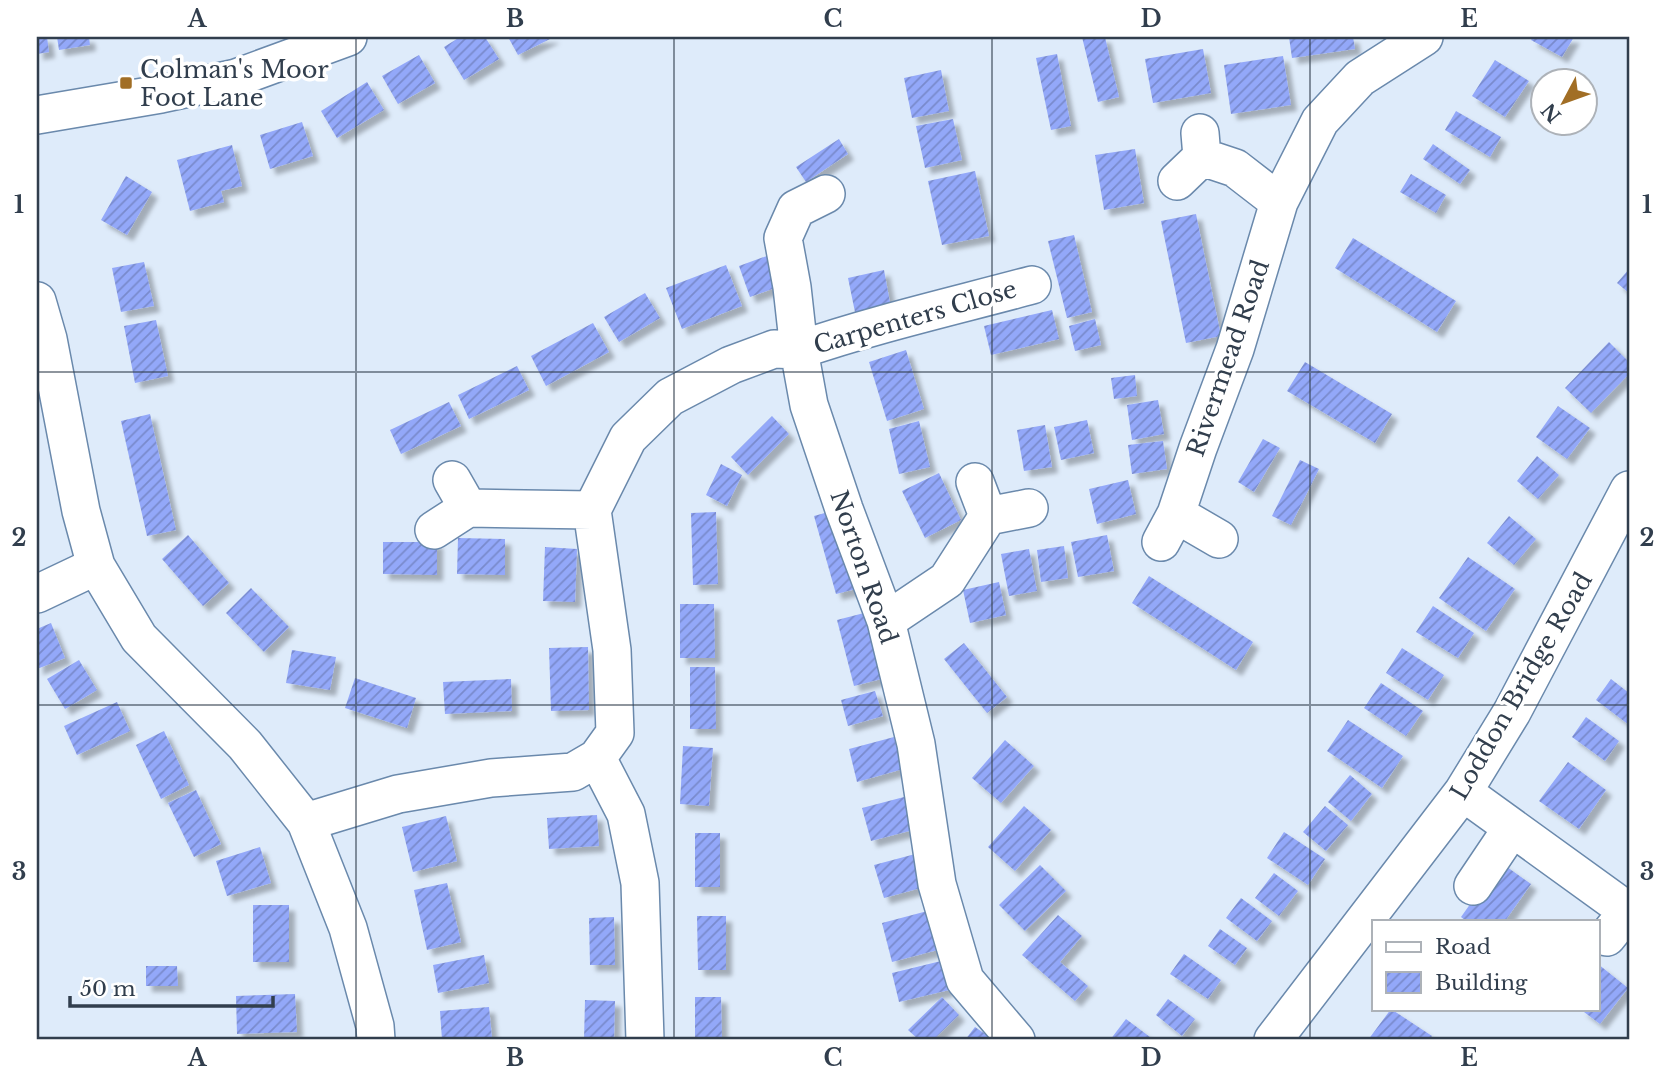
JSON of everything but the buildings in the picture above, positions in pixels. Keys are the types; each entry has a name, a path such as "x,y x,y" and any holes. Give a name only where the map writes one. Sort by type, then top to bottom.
{"street":[{"path":"37,115 236,78 348,37"},
{"name":"Rivermead Road","path":"1219,539 1169,528 1235,349 1279,202 1320,121 1360,78 1424,37"},
{"path":"1193,157 1235,168 1279,202"},
{"name":"Norton Road","path":"827,194 796,209 783,238 809,405 886,621 916,744 937,884 965,979 1016,1040"},
{"name":"Carpenters Close","path":"799,350 853,331 1032,285"},
{"path":"37,301 48,338 81,511 96,566 139,638 245,745 306,821 348,928 375,1026 376,1040"},
{"path":"306,821 398,794 491,778 573,772 597,758 615,733 612,650 592,510 628,438 670,397 732,365 774,349 799,350"},
{"path":"434,530 460,494 592,510"},
{"path":"886,621 947,580 982,499 1029,508"},
{"name":"Loddon Bridge Road","path":"1273,1040 1463,792 1512,712 1626,504"},
{"path":"37,594 96,566"},
{"path":"597,758 626,814 640,883 645,1040"},
{"path":"1463,792 1513,828 1621,920"},
{"path":"1473,886 1513,828"}],"place":[{"name":"Colman's Moor Foot Lane","path":"126,83"}]}
